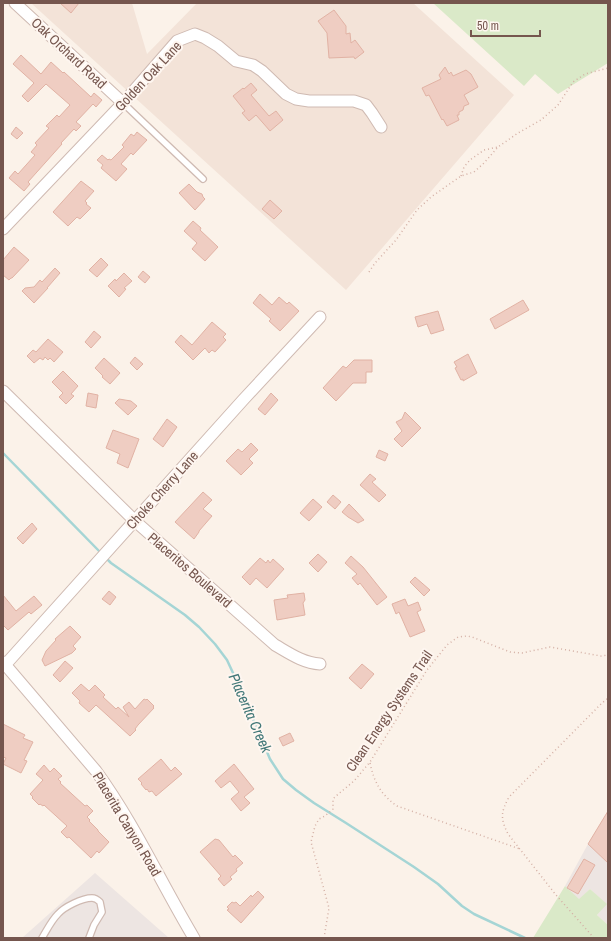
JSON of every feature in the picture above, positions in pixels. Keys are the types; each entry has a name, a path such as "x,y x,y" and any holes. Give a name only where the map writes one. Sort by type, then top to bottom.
{"street":[{"name":"Oak Orchard Road","path":"15,3 123,103"},
{"name":"Golden Oak Lane","path":"3,229 123,103 177,41 195,34 218,46 236,61 253,66 262,71 286,94 296,99 308,101 354,101 366,106 381,127"},
{"name":"Choke Cherry Lane","path":"4,663 320,317"},
{"name":"Placeritos Boulevard","path":"3,391 135,521 275,645 296,658 320,664"},
{"name":"Placerita Canyon Road","path":"4,663 96,771 108,788 194,938"}],"lane":[{"path":"123,103 203,179"},
{"path":"42,938 59,913 73,903 93,898 100,902 102,912 94,925 89,938"}],"path":[{"path":"369,272 375,263 396,240 417,210 431,197 462,176 474,172 498,147 518,133 541,120 558,105 573,82 585,74 608,68"},
{"path":"462,176 464,167 470,160 484,150 498,147"},
{"name":"Clean Energy Systems Trail","path":"324,938 329,908 312,842 315,826 319,820 333,809 333,799 354,781 370,762 427,670 447,645 458,637 467,636 510,652 522,653 550,647 601,656 608,655"},
{"path":"594,938 556,895 508,834 502,823 502,814 509,797 608,698"},
{"path":"370,762 373,776 378,785 388,800 397,806 520,849"}],"shaded area":[{"path":"31,3 132,3 147,54 197,3 413,3 514,95 346,290"},
{"path":"588,844 605,860 608,860 608,925 597,915 606,904 590,889 579,900 565,886"},
{"path":"95,873 169,938 22,938"}],"green space":[{"path":"433,3 608,3 608,63 558,94 535,74 524,86"},
{"path":"565,886 579,899 590,889 607,904 597,915 608,925 608,938 533,938"}],"building":[{"path":"60,3 79,3 71,13"},
{"path":"334,10 346,26 346,34 350,33 351,43 355,40 364,52 355,59 354,57 329,58 327,33 318,21"},
{"path":"21,55 41,74 51,62 91,97 94,93 102,100 96,107 93,104 76,122 81,126 76,131 74,129 61,143 62,144 28,182 30,184 24,191 9,178 15,171 18,174 35,155 31,152 37,145 35,143 49,128 46,126 57,115 59,117 70,105 46,84 28,102 22,96 34,83 13,64"},
{"path":"445,67 449,74 451,72 453,76 466,70 471,74 478,87 464,95 469,104 464,106 463,110 459,112 459,115 457,115 459,120 447,126 443,119 442,120 429,95 426,96 422,88 441,79 439,75"},
{"path":"251,83 257,90 251,95 269,116 276,111 283,120 270,131 256,115 249,121 242,113 245,111 233,96"},
{"path":"16,127 23,133 17,139 11,134"},
{"path":"137,132 147,140 133,155 131,153 121,164 127,169 116,181 101,168 103,165 97,160 102,155 108,160 111,160 124,147 122,145 131,134 134,136"},
{"path":"81,181 94,191 85,201 91,208 80,219 77,217 68,226 53,212"},
{"path":"189,184 197,192 202,194 205,199 195,210 179,193"},
{"path":"270,200 282,211 274,219 262,209"},
{"path":"193,221 218,247 205,261 192,249 197,243 184,231"},
{"path":"14,247 29,260 9,280 3,275 3,260"},
{"path":"101,258 108,265 97,277 89,270"},
{"path":"55,268 60,273 34,303 22,291 25,288 34,287 40,280 42,282"},
{"path":"143,271 150,277 145,283 138,277"},
{"path":"124,273 132,281 124,288 126,289 119,297 108,286"},
{"path":"260,294 272,305 279,297 287,304 289,302 299,311 280,331 269,321 271,319 253,303"},
{"path":"523,300 529,310 495,329 490,319"},
{"path":"438,311 444,330 431,334 427,324 418,327 415,317"},
{"path":"212,322 226,334 223,337 226,340 215,352 212,350 209,353 205,348 193,360 175,342 181,335 192,345"},
{"path":"94,331 101,337 91,348 85,342"},
{"path":"48,339 63,352 54,362 50,358 48,360 45,357 43,360 40,358 34,363 27,356 33,350 36,352"},
{"path":"468,354 477,373 463,381 455,368 457,367 454,362"},
{"path":"135,357 143,364 137,370 130,363"},
{"path":"104,358 120,373 110,384 95,368"},
{"path":"354,360 372,360 372,372 366,372 366,383 353,383 336,401 323,388 343,366 346,368"},
{"path":"63,371 78,386 71,394 74,396 66,404 59,397 63,393 52,382"},
{"path":"88,393 98,395 96,408 86,406"},
{"path":"271,393 278,400 265,415 258,409"},
{"path":"119,399 131,401 137,406 128,415 115,403"},
{"path":"405,412 421,428 402,447 394,439 402,431 396,422 402,419"},
{"path":"167,419 177,427 163,447 153,439"},
{"path":"113,430 139,439 128,468 117,463 120,454 106,448"},
{"path":"251,443 258,450 249,459 253,463 241,475 226,461 238,449 242,452"},
{"path":"379,450 388,454 385,461 376,457"},
{"path":"370,474 376,479 372,482 386,495 379,502 360,485"},
{"path":"203,492 212,500 203,509 212,516 194,539 175,522"},
{"path":"333,495 341,502 335,509 327,502"},
{"path":"313,499 322,507 309,521 300,513"},
{"path":"349,504 364,520 358,523 342,512"},
{"path":"32,523 37,529 23,544 17,538"},
{"path":"318,554 327,562 318,572 309,563"},
{"path":"351,556 363,567 387,597 377,605 360,583 358,585 352,578 357,574 345,563"},
{"path":"260,558 266,563 268,560 270,563 273,559 284,569 267,588 256,578 250,585 242,577"},
{"path":"415,577 430,590 424,596 410,582"},
{"path":"109,591 116,597 110,605 102,599"},
{"path":"304,593 305,600 303,603 305,615 277,620 274,600 288,598 287,595"},
{"path":"3,595 16,611 34,596 42,605 31,614 29,612 8,630 3,625"},
{"path":"405,599 408,606 418,602 421,610 417,612 425,631 410,637 399,612 396,614 392,604"},
{"path":"70,626 81,637 73,646 76,649 72,653 45,666 42,660 46,651 56,640 55,639"},
{"path":"65,661 73,668 60,682 53,675"},
{"path":"362,664 374,674 361,689 349,678"},
{"path":"81,684 89,691 95,685 105,695 103,697 116,709 118,707 129,717 123,707 129,702 135,709 144,699 147,699 154,706 154,708 130,736 96,705 89,712 79,703 80,701 72,693"},
{"path":"3,724 25,735 23,738 33,742 24,760 27,761 21,773 3,764 6,758 3,757"},
{"path":"290,733 294,741 283,746 279,738"},
{"path":"161,759 171,771 175,767 182,774 156,796 152,791 149,792 147,789 146,790 138,779"},
{"path":"234,764 254,789 244,797 250,803 241,811 231,799 239,792 230,781 221,788 215,781"},
{"path":"44,765 50,772 54,768 62,776 58,779 61,782 60,783 85,806 87,805 93,811 87,817 90,820 89,821 109,842 99,853 97,851 91,858 69,837 67,838 61,832 67,826 44,805 39,805 32,798 33,797 30,794 43,780 36,774"},
{"path":"608,811 608,863 588,844"},
{"path":"215,839 219,840 233,857 235,855 243,863 230,877 232,879 224,886 218,879 221,876 200,852"},
{"path":"584,859 595,865 578,894 567,888"},
{"path":"258,891 264,897 241,923 227,910 229,909 227,907 232,902 236,902 240,906 251,895 252,897"}],"waterway":[{"name":"Placerita Creek","path":"3,453 101,553"},
{"name":"Placerita Creek","path":"106,558 185,615 215,644 227,660 270,759 283,779 314,803 414,867 438,884 462,906 474,914 525,938"}]}
